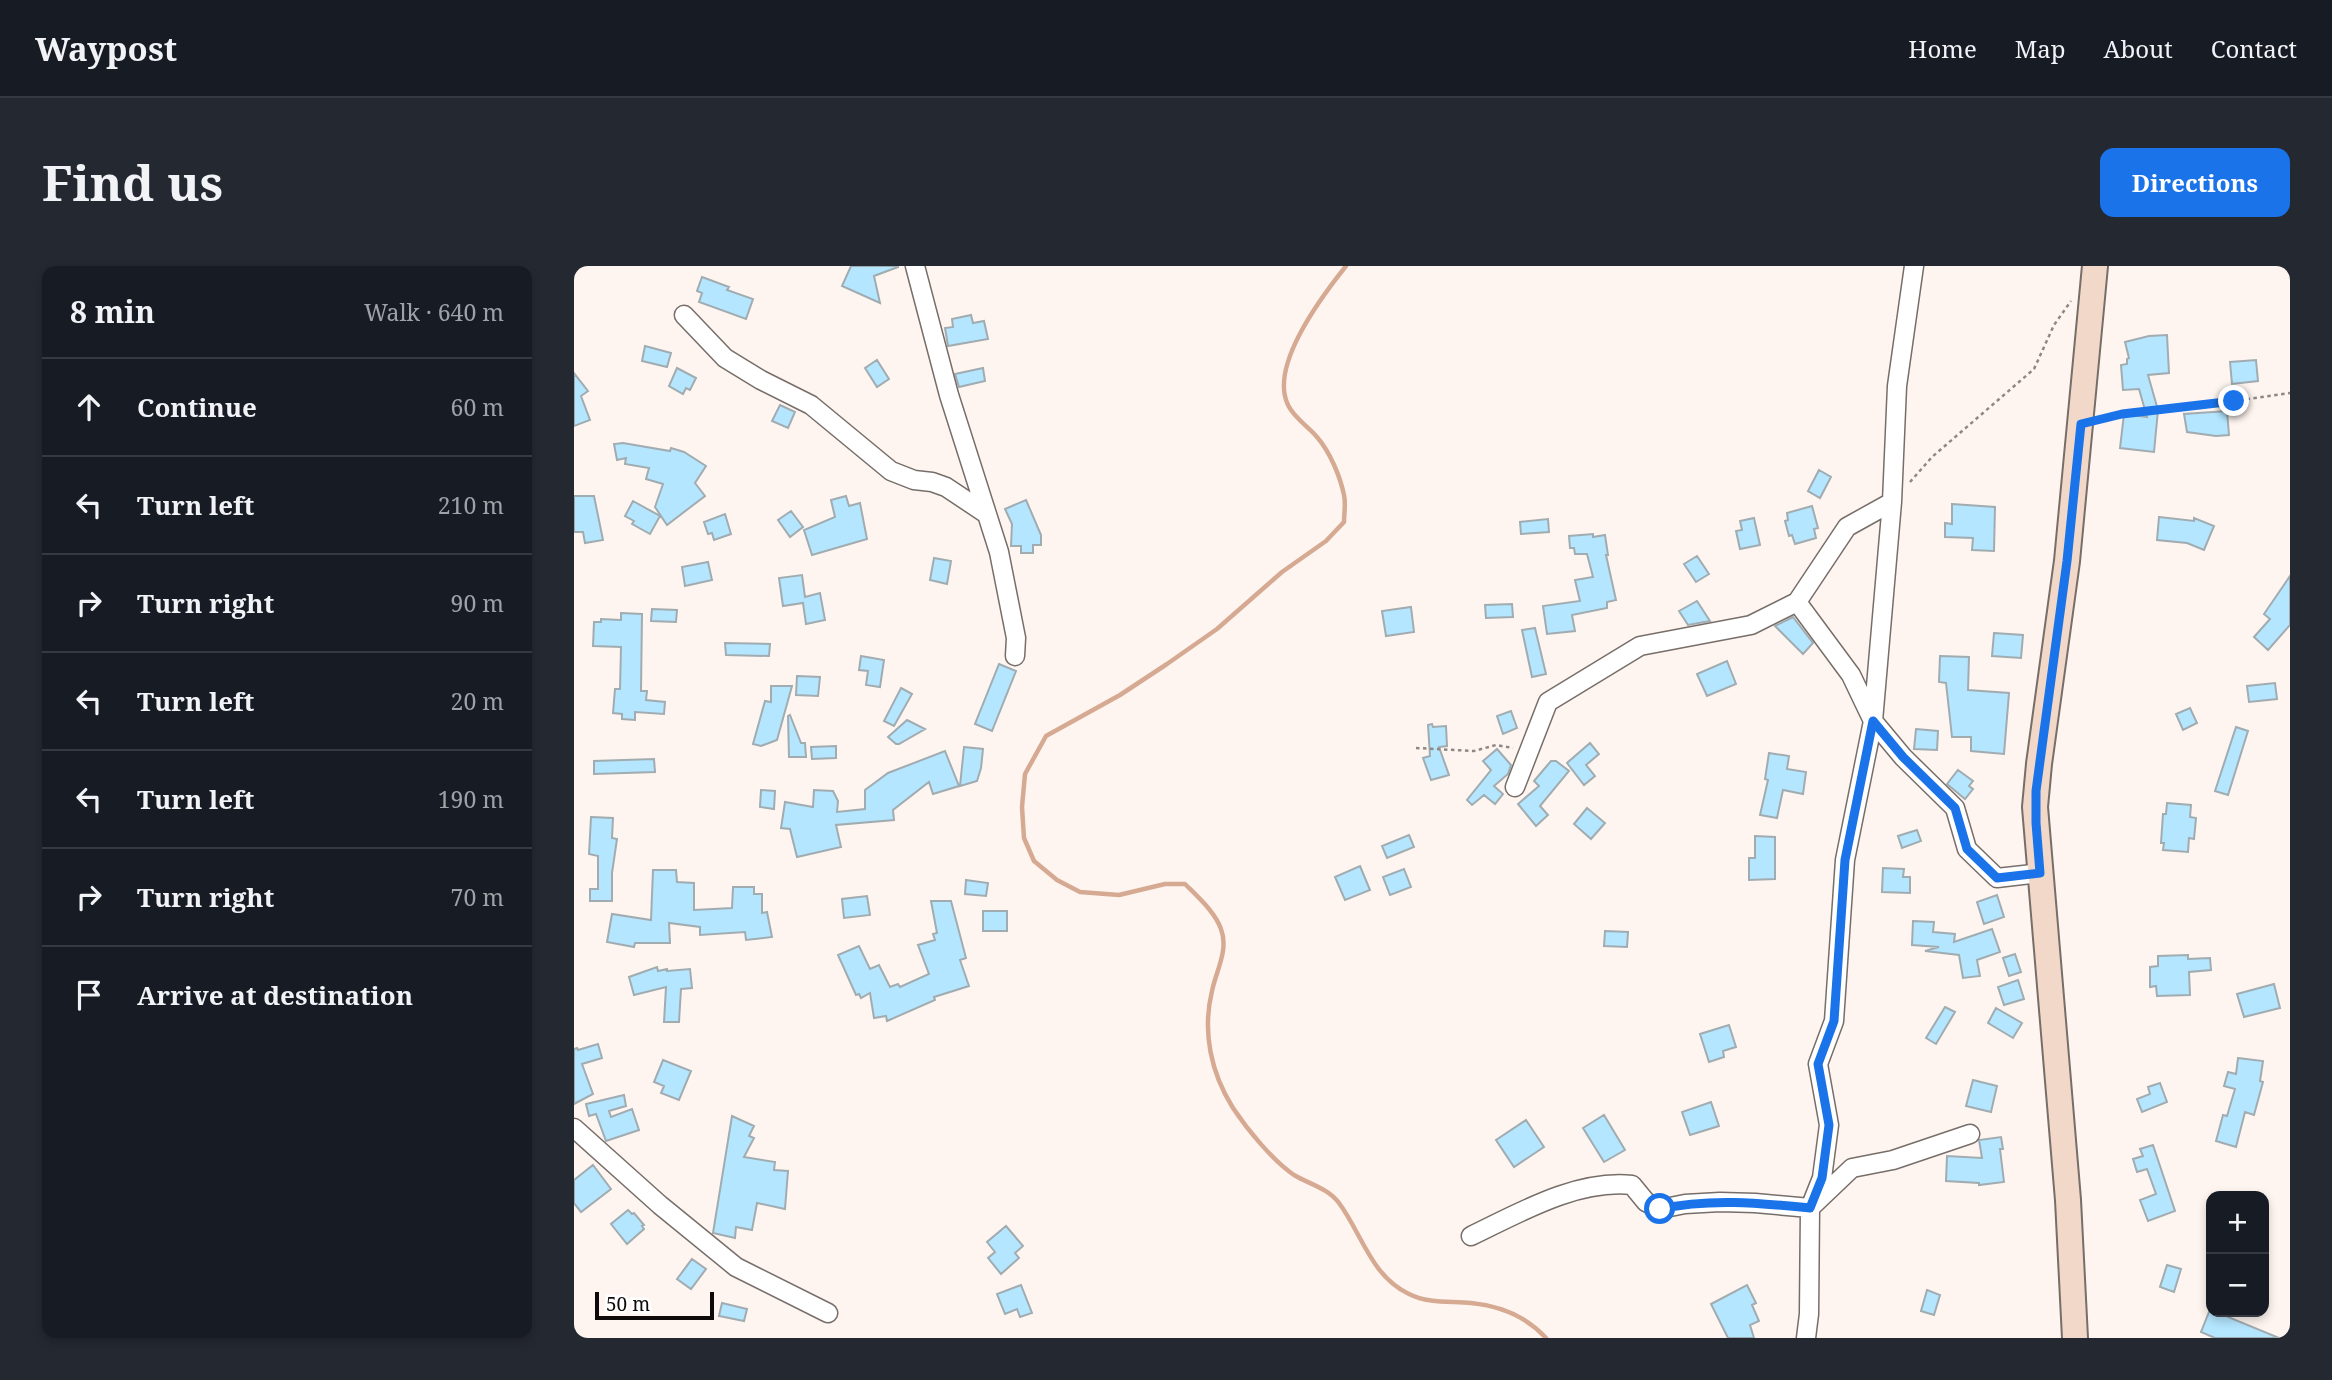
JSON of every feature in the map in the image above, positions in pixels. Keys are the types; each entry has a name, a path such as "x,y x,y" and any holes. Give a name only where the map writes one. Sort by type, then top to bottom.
{"main road":[{"path":"2075,1338 2068,1200 2036,823 2036,791 2067,561 2095,266"}],"street":[{"path":"915,266 949,395 999,552 1016,638 1015,656"},
{"path":"1806,1338 1809,1314 1810,1208 1822,1178 1829,1125 1818,1064 1834,1021 1845,860 1873,721 1892,502 1897,386 1914,266"},
{"path":"684,315 725,358 811,405 891,471 914,480 946,487 985,513"},
{"path":"1515,787 1548,702 1640,646 1751,625 1797,602 1847,527 1892,502"},
{"path":"1797,602 1851,675 1873,721 1903,757 1955,808 1967,849 1997,878 2040,873"},
{"path":"574,1128 660,1205 736,1267 828,1313"},
{"path":"1471,1236 1546,1200 1611,1183 1632,1185 1646,1202 1660,1209 1720,1202 1810,1208 1852,1168 1893,1160 1970,1134"}],"path":[{"path":"1892,502 1932,457 2034,369 2054,325 2074,296"},
{"path":"2081,424 2122,414 2290,393"},
{"path":"1416,748 1474,751 1496,745 1528,751"}],"building":[{"path":"851,266 898,266 874,276 880,303 842,286"},
{"path":"702,277 753,299 746,319 699,302 702,293 697,291"},
{"path":"971,315 973,323 984,321 988,339 948,346 945,328 953,327 952,319"},
{"path":"2167,335 2169,373 2148,375 2158,410 2154,452 2120,448 2124,414 2147,417 2139,389 2123,390 2121,365 2127,364 2129,358 2125,342"},
{"path":"645,346 671,353 667,367 642,361"},
{"path":"877,360 889,379 877,387 865,368"},
{"path":"2256,360 2258,381 2232,384 2230,362"},
{"path":"677,368 696,378 690,390 686,388 683,394 669,386"},
{"path":"983,368 985,381 959,387 955,374"},
{"path":"574,373 588,391 581,396 590,420 574,426"},
{"path":"780,405 795,412 788,428 772,421"},
{"path":"2227,411 2229,435 2187,432 2184,414"},
{"path":"623,443 670,451 671,448 684,452 706,466 695,483 705,496 667,525 655,507 663,484 646,479 649,468 625,464 626,458 617,460 614,444"},
{"path":"1819,470 1831,477 1820,498 1808,491"},
{"path":"574,496 594,496 603,540 585,543 583,532 574,532"},
{"path":"846,496 849,506 860,503 867,539 812,555 804,530 835,517 831,500"},
{"path":"1026,500 1041,535 1041,545 1033,545 1033,553 1021,553 1021,546 1011,546 1012,524 1005,509"},
{"path":"633,501 660,516 650,534 632,524 634,521 625,516"},
{"path":"1952,504 1995,507 1994,551 1972,550 1973,538 1945,537 1945,523 1952,524"},
{"path":"1812,506 1818,528 1814,529 1816,538 1795,544 1792,535 1789,536 1785,521 1788,520 1787,513"},
{"path":"791,511 803,527 790,537 778,520"},
{"path":"725,514 731,534 714,540 712,533 708,534 704,522"},
{"path":"2159,517 2194,521 2194,518 2214,526 2204,550 2187,543 2157,540"},
{"path":"1754,518 1760,545 1740,549 1736,531 1742,530 1740,521"},
{"path":"1548,519 1549,532 1521,534 1520,522"},
{"path":"1593,534 1593,537 1605,535 1606,555 1616,600 1607,602 1607,608 1572,615 1575,631 1547,634 1543,606 1580,601 1575,580 1593,577 1587,554 1575,554 1574,548 1570,548 1569,536"},
{"path":"1697,556 1709,574 1696,582 1684,564"},
{"path":"934,558 951,561 947,584 930,580"},
{"path":"708,562 712,580 685,586 682,567"},
{"path":"802,575 805,597 820,593 825,620 806,624 803,603 783,606 779,578"},
{"path":"2290,576 2290,625 2268,650 2254,637 2270,619 2264,614"},
{"path":"1697,601 1710,621 1688,625 1679,611"},
{"path":"1512,604 1513,617 1486,618 1485,605"},
{"path":"1411,607 1414,632 1386,636 1382,611"},
{"path":"652,609 677,610 676,622 651,621"},
{"path":"621,613 642,614 641,691 647,691 646,700 665,702 664,714 635,712 635,720 622,719 622,714 613,713 615,689 620,689 621,647 593,646 594,622 601,622 601,619 621,620"},
{"path":"1793,617 1813,643 1803,654 1775,626"},
{"path":"1535,628 1546,674 1532,677 1522,630"},
{"path":"1994,633 2023,635 2021,658 1992,656"},
{"path":"725,643 770,644 769,656 726,655"},
{"path":"861,656 884,660 880,687 866,685 868,671 859,670"},
{"path":"1940,656 1969,657 1968,690 2009,693 2004,754 1971,751 1971,737 1952,737 1946,683 1939,682"},
{"path":"1727,661 1736,684 1707,696 1697,674"},
{"path":"999,664 1016,671 992,731 975,724"},
{"path":"797,676 820,677 818,696 796,695"},
{"path":"2275,683 2277,699 2249,702 2247,686"},
{"path":"771,686 792,686 777,740 761,746 753,744 765,701 771,702"},
{"path":"901,688 912,694 894,726 884,721"},
{"path":"2190,708 2197,723 2183,730 2176,714"},
{"path":"1511,711 1517,728 1503,734 1497,716"},
{"path":"790,715 801,743 805,743 806,757 789,757"},
{"path":"907,720 925,729 896,744 888,737"},
{"path":"1432,724 1433,727 1446,726 1447,746 1439,747 1449,775 1431,780 1423,758 1430,756 1428,725"},
{"path":"2236,727 2248,731 2228,795 2215,791"},
{"path":"1916,729 1938,731 1937,750 1914,749"},
{"path":"1590,743 1599,754 1586,765 1595,776 1584,785 1567,763"},
{"path":"836,746 836,758 812,759 811,747"},
{"path":"964,747 983,749 977,781 960,786"},
{"path":"1497,749 1511,765 1508,774 1494,786 1503,794 1495,804 1484,795 1472,805 1467,800 1491,770 1483,761"},
{"path":"945,751 959,786 933,794 929,782 893,810 894,820 836,825 841,847 797,857 790,829 781,828 785,802 813,807 814,790 833,791 838,801 837,812 865,809 865,790 888,773"},
{"path":"1769,753 1789,756 1787,769 1806,772 1803,794 1783,790 1777,818 1760,815 1768,780 1765,779"},
{"path":"654,759 655,772 594,774 594,761"},
{"path":"1551,761 1556,761 1569,771 1540,806 1548,815 1536,826 1518,804 1539,786 1534,781"},
{"path":"1958,770 1973,781 1969,786 1973,789 1965,799 1947,784"},
{"path":"761,790 775,791 774,809 760,807"},
{"path":"2167,803 2191,805 2190,817 2196,818 2194,839 2189,838 2188,852 2163,850 2163,814 2166,814"},
{"path":"1587,808 1605,823 1591,839 1574,824"},
{"path":"591,817 613,818 612,838 617,839 612,873 612,901 590,901 590,889 598,889 598,856 589,854"},
{"path":"1917,830 1921,841 1902,848 1898,836"},
{"path":"1409,835 1414,847 1387,858 1382,846"},
{"path":"1755,836 1775,837 1775,879 1749,880 1749,858 1755,858"},
{"path":"1360,866 1370,890 1345,900 1335,877"},
{"path":"1883,868 1904,869 1903,877 1910,877 1910,893 1882,892"},
{"path":"1404,869 1411,887 1390,895 1383,877"},
{"path":"653,870 676,870 677,882 694,883 694,910 732,908 733,887 754,887 754,894 762,894 762,913 767,912 772,937 746,940 745,932 700,935 700,927 669,923 670,943 635,943 634,947 607,942 612,914 651,920"},
{"path":"966,880 988,883 986,896 965,894"},
{"path":"1997,895 2004,917 1984,924 1977,902"},
{"path":"867,896 870,915 844,918 842,899"},
{"path":"931,901 951,901 966,958 960,960 969,986 934,997 935,1000 887,1021 886,1016 874,1018 870,993 861,998 859,994 856,995 838,955 859,946 870,969 879,965 890,987 898,984 900,987 929,974 918,945 935,940 933,934 937,933"},
{"path":"983,911 1007,911 1007,931 983,931"},
{"path":"1913,921 1934,922 1933,932 1955,934 1954,942 1992,929 2000,952 1977,960 1980,976 1963,978 1959,955 1925,951 1939,947 1912,945"},
{"path":"1605,931 1628,932 1627,947 1604,946"},
{"path":"2015,954 2021,972 2009,976 2003,958"},
{"path":"2188,955 2188,959 2210,958 2211,970 2189,972 2190,995 2157,996 2156,986 2150,987 2150,967 2158,966 2158,956"},
{"path":"657,967 658,971 690,969 692,988 681,989 679,1022 664,1022 666,987 634,995 629,977"},
{"path":"2018,980 2024,999 2004,1005 1998,987"},
{"path":"2274,984 2280,1008 2244,1017 2237,994"},
{"path":"1945,1007 1955,1012 1936,1044 1926,1038"},
{"path":"1996,1008 2022,1023 2013,1038 1988,1023"},
{"path":"1729,1025 1736,1047 1723,1051 1724,1057 1709,1062 1700,1034"},
{"path":"598,1044 602,1058 582,1064 593,1094 574,1104 574,1049"},
{"path":"2238,1058 2263,1061 2260,1081 2263,1082 2254,1115 2245,1112 2236,1147 2216,1141 2223,1115 2227,1116 2235,1089 2224,1086 2228,1072 2236,1074"},
{"path":"663,1060 691,1071 679,1100 661,1093 664,1086 654,1082"},
{"path":"1973,1080 1997,1086 1991,1112 1966,1106"},
{"path":"2160,1083 2167,1102 2142,1112 2137,1099 2150,1094 2148,1087"},
{"path":"624,1095 626,1106 609,1111 611,1117 632,1109 639,1130 606,1141 596,1114 589,1116 586,1104"},
{"path":"1711,1102 1719,1126 1690,1135 1682,1112"},
{"path":"1604,1115 1625,1150 1604,1162 1583,1128"},
{"path":"732,1116 754,1126 749,1136 754,1138 744,1157 775,1162 774,1170 788,1171 785,1209 757,1203 752,1230 736,1227 735,1238 713,1233"},
{"path":"1526,1120 1544,1147 1514,1167 1496,1140"},
{"path":"2001,1137 2004,1182 1979,1185 1946,1181 1947,1156 1982,1158 1979,1140"},
{"path":"2153,1145 2175,1211 2148,1221 2140,1200 2156,1194 2147,1169 2137,1172 2133,1159 2143,1156 2140,1149"},
{"path":"593,1165 611,1189 581,1212 574,1203 574,1180"},
{"path":"628,1210 634,1213 644,1225 644,1229 627,1244 611,1224"},
{"path":"1006,1226 1023,1246 1015,1253 1019,1258 1001,1274 988,1258 995,1252 987,1242"},
{"path":"692,1259 706,1269 691,1289 677,1279"},
{"path":"2167,1265 2181,1269 2174,1292 2160,1287"},
{"path":"1021,1285 1032,1313 1020,1317 1017,1309 1005,1314 997,1294"},
{"path":"1747,1285 1756,1303 1752,1305 1759,1321 1750,1325 1754,1338 1728,1338 1711,1304"},
{"path":"1927,1290 1940,1295 1934,1315 1921,1311"},
{"path":"722,1303 747,1309 744,1321 719,1316"},
{"path":"2207,1317 2228,1317 2279,1338 2215,1338 2201,1332"}],"waterway":[{"path":"1346,266 1301,332 1286,371 1284,389 1291,410 1317,437 1334,465 1344,495 1344,522 1326,541 1282,572 1217,629 1120,695 1046,736 1025,774 1022,807 1024,838 1034,861 1057,880 1080,892 1119,895 1165,884 1185,884 1201,899 1218,923 1224,945 1209,1006 1210,1052 1225,1095 1253,1135 1286,1169 1335,1198 1376,1265 1396,1286 1424,1299 1471,1303 1503,1310 1521,1318 1546,1338"}],"route":[{"path":"1660,1209 1720,1202 1810,1208 1822,1178 1829,1125 1818,1064 1834,1021 1845,860 1873,721 1903,757 1955,808 1967,849 1997,878 2040,873 2036,791 2067,561 2081,424 2122,414 2234,401"}]}
